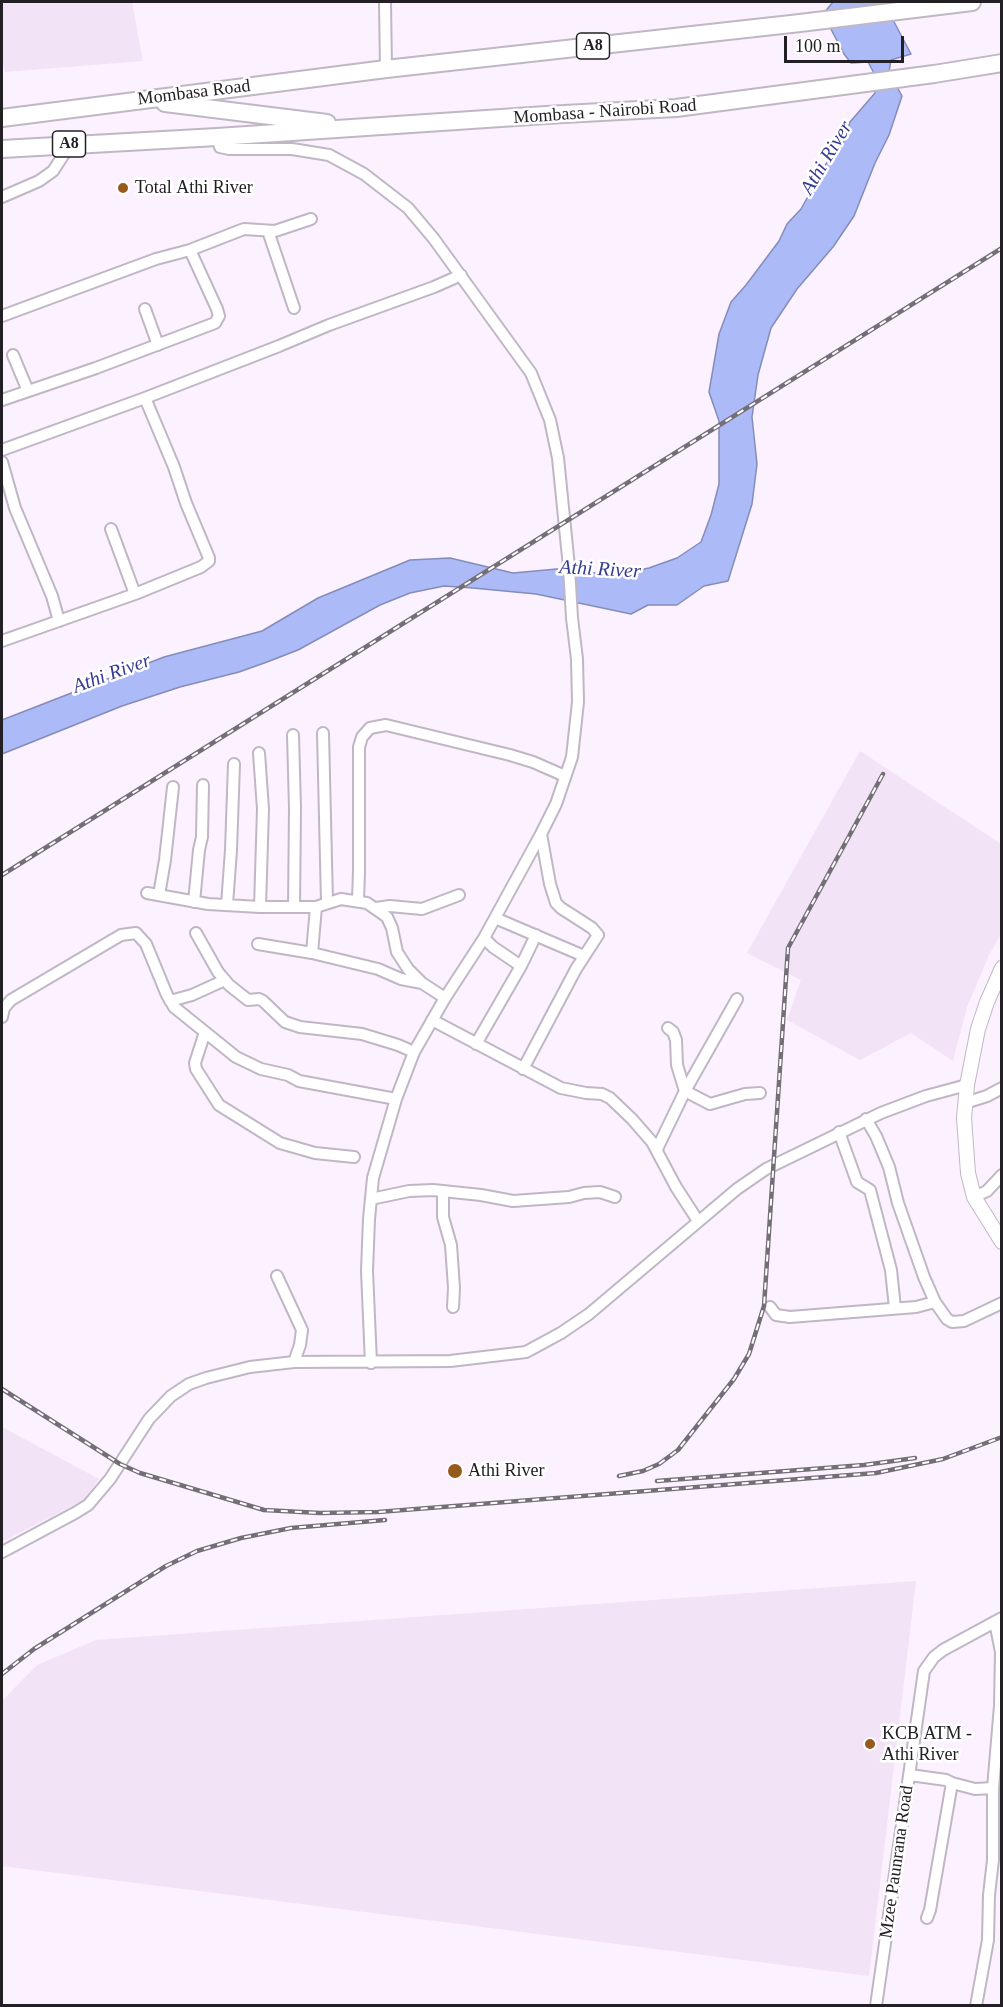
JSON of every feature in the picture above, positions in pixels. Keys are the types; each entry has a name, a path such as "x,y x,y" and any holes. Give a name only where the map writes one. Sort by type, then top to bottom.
{"highway":[{"name":"A8","path":"386,69 972,2"},
{"name":"Mombasa - Nairobi Road","path":"369,128 694,106 1002,63"},
{"name":"Mombasa Road","path":"2,118 386,69"},
{"path":"140,100 369,128"},
{"name":"A8","path":"2,149 369,128"}],"main road":[{"path":"1002,968 982,1016 967,1084 964,1133 968,1173 974,1197 1002,1242"}],"street":[{"path":"385,2 386,69"},
{"path":"216,137 220,147 229,150 292,149 328,155 348,164 408,208 461,275 531,373 550,420 558,458 577,659 578,702 572,757 556,804 541,834 484,938 445,998 414,1052 396,1099 373,1178 371,1199 367,1271 371,1363"},
{"path":"2,197 39,181 53,171 64,154 64,144"},
{"path":"2,316 244,229 268,231 286,228 311,219"},
{"path":"268,231 294,308"},
{"path":"2,400 158,345 218,320 217,309 190,250"},
{"path":"2,450 145,398 461,275"},
{"path":"145,309 158,345"},
{"path":"12,355 28,391"},
{"path":"2,641 135,594 206,564 209,558 145,398"},
{"path":"2,462 15,508 52,596 59,621"},
{"path":"111,529 135,594"},
{"path":"358,900 360,747 362,737 370,728 386,725 510,755 565,776"},
{"path":"312,953 322,905 323,733"},
{"path":"293,735 294,907"},
{"path":"259,753 262,809 260,908"},
{"path":"227,904 234,764"},
{"path":"194,902 202,837 203,785"},
{"path":"159,895 173,787"},
{"path":"523,1069 584,956 598,935 592,928 556,903 550,884 541,834"},
{"path":"147,893 194,902 260,908 322,905 341,899 358,900 376,908 387,917 397,952 405,964 422,983 445,998"},
{"path":"376,908 390,906 422,909 459,895"},
{"path":"495,918 584,956"},
{"path":"2,1017 4,1008 11,1000 121,935 136,933 146,944 171,1001 182,1014 236,1057 261,1069 299,1081 396,1099"},
{"path":"196,933 225,980 248,1000 263,1001 280,1019 290,1025 362,1034 414,1052"},
{"path":"477,1044 536,935"},
{"path":"484,938 521,966"},
{"path":"258,944 312,953 378,969 401,979 422,983"},
{"path":"171,1001 225,980"},
{"path":"657,1149 685,1091 737,999"},
{"path":"432,1020 561,1088 606,1095 632,1119 657,1149 676,1187 698,1221"},
{"path":"668,1028 673,1032 676,1040 677,1065 685,1091 710,1104 745,1094 760,1093"},
{"path":"205,1032 195,1063 196,1069 219,1105 280,1143 315,1153 354,1157"},
{"path":"2,1552 88,1505 110,1479 149,1419 178,1390 206,1378 250,1367 294,1362 450,1361 526,1352 561,1334 589,1314 737,1189 766,1169 866,1119 926,1096 967,1084"},
{"path":"965,1103 1002,1088"},
{"path":"866,1119 889,1167 898,1203 924,1277 935,1302 946,1319 958,1323 1002,1303"},
{"path":"839,1132 856,1182 870,1190 891,1270 895,1308"},
{"path":"974,1197 987,1191 1002,1175"},
{"path":"371,1199 409,1191 481,1194 513,1201 600,1192 615,1197"},
{"path":"443,1191 443,1217 451,1245 453,1307"},
{"path":"277,1276 302,1330 294,1362"},
{"path":"770,1306 776,1315 790,1317 860,1313 916,1307 935,1302"},
{"path":"976,2006 988,1940 989,1895 993,1860 993,1788 1000,1706 998,1620"},
{"name":"Mzee Paunrana Road","path":"876,2006 922,1678 928,1664 943,1650 998,1620"},
{"path":"910,1775 946,1780 975,1789 993,1788"},
{"path":"927,1918 952,1783"}],"shaded area":[{"path":"2,2 132,2 143,61 5,72 2,56"},
{"path":"860,751 1001,844 1001,934 989,955 967,1007 953,1061 911,1033 860,1060 787,1020 801,980 747,953"},
{"path":"2,1427 99,1479 83,1500 2,1542"},
{"path":"916,1581 869,1976 2,1866 2,1701 37,1665 96,1640"}],"water":[{"path":"833,2 888,2 892,18 911,54 891,60 889,72 902,96 889,135 854,216 833,247 797,289 771,328 758,375 752,417 757,464 752,504 728,581 704,586 677,605 648,605 631,614 536,594 473,588 444,586 410,593 380,605 298,650 239,672 180,687 122,706 2,754 2,720 164,657 262,631 318,598 410,560 450,558 513,573 557,569 615,575 649,568 677,558 701,542 719,484 719,421 709,392 719,334 731,302 779,241 787,224 801,209 826,164 843,143 850,122 875,93 876,77 868,62 851,63 823,14"}],"railway":[{"path":"2,875 1002,248"},
{"path":"619,1476 643,1471 659,1464 678,1450 734,1379 749,1354 764,1306 788,948 883,774"},
{"path":"2,1389 120,1464 140,1473 264,1510 320,1513 378,1512 876,1473 943,1459 1002,1437"},
{"path":"657,1481 864,1465 915,1458"},
{"path":"2,1674 34,1649 166,1566 197,1551 241,1538 291,1528 385,1520"}],"place":[{"name":"Total Athi River","path":"123,188"},
{"name":"Athi River","path":"455,1471"},
{"name":"KCB ATM - Athi River","path":"870,1744"}]}
